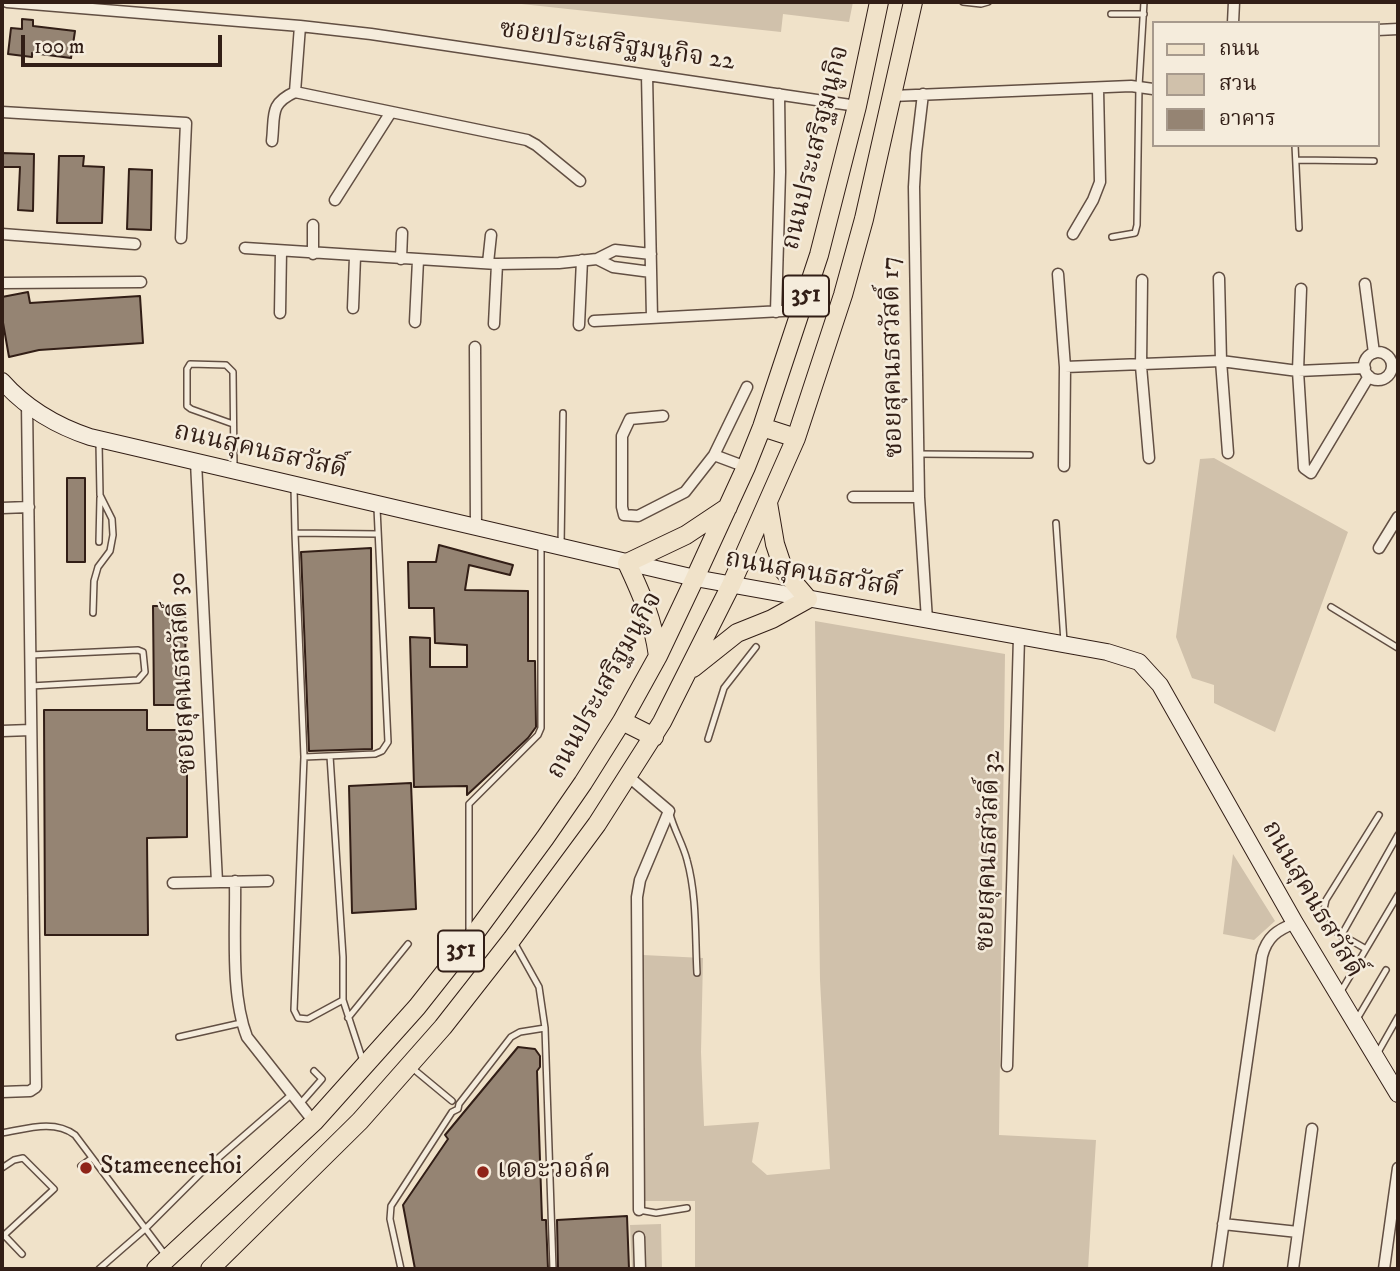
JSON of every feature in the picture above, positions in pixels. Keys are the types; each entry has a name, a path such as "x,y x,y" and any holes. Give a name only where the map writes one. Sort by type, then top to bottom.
{"main road":[{"name":"ถนนประเสริฐมนูกิจ","path":"162,1264 314,1122 417,1007 553,827 622,720 658,656 762,427 819,255 857,106 879,2"},
{"name":"351","path":"209,1269 360,1121 410,1066 512,939 629,777 654,737 731,585 796,438 844,295 913,2"},
{"name":"ถนนสุคนธสวัสดิ์","path":"2,381 27,404 68,430 99,440 695,578 1107,652 1139,662 1160,685 1295,923 1398,1094"},
{"path":"762,427 796,438"},
{"path":"690,670 737,633 808,599 784,571 775,544 768,503"},
{"path":"658,656 647,605 627,563 686,535 728,506"},
{"path":"622,720 654,737"}],"street":[{"name":"ซอยประเสริฐมนูกิจ 22","path":"7,2 371,34 857,106"},
{"path":"1233,21 1234,2"},
{"path":"295,92 300,26"},
{"path":"1379,30 1398,29"},
{"path":"647,75 652,318"},
{"path":"892,96 1139,86 1152,89"},
{"path":"1073,234 1100,182 1098,89"},
{"path":"272,141 276,104 295,92 527,140 580,181"},
{"path":"776,312 779,94"},
{"name":"ซอยสุคนธสวัสดิ์ 17","path":"923,94 915,153 914,187 919,497 926,620"},
{"path":"2,112 186,122 181,238"},
{"path":"335,200 391,112"},
{"path":"313,225 313,254"},
{"path":"401,259 402,233"},
{"path":"2,234 135,244"},
{"path":"491,235 494,324"},
{"path":"245,248 492,264 597,259 615,250 651,254"},
{"path":"280,313 281,251"},
{"path":"353,308 355,257"},
{"path":"597,259 613,267 651,272"},
{"path":"415,321 418,260"},
{"path":"579,325 582,260"},
{"path":"1058,274 1065,368 1064,466"},
{"path":"1219,278 1220,361 1227,453"},
{"path":"1142,280 1142,366 1149,458"},
{"path":"2,283 141,282"},
{"path":"1365,284 1374,353"},
{"path":"1065,368 1220,361 1298,371 1367,372 1376,380 1385,379 1395,362 1383,353 1374,353 1367,359 1367,372 1310,473 1304,468 1298,371 1301,289"},
{"path":"594,321 801,310"},
{"path":"475,347 476,528"},
{"path":"663,416 630,419 625,426 622,436 624,515 638,516 685,492 713,455 747,387"},
{"path":"2,1092 30,1091 36,1087 27,404"},
{"path":"713,455 746,467"},
{"name":"ซอยสุคนธสวัสดิ์ 30","path":"196,462 217,882"},
{"path":"853,498 919,497"},
{"path":"2,508 29,508"},
{"path":"1379,548 1398,517"},
{"name":"ซอยสุคนธสวัสดิ์ 32","path":"1007,1066 1019,637"},
{"path":"2,731 32,730"},
{"path":"629,777 669,811 640,880 637,897 639,1210"},
{"path":"235,881 237,999 241,1023 247,1037 314,1122"},
{"path":"173,883 268,881"},
{"path":"1217,1269 1262,956 1269,938 1282,928 1295,923"},
{"path":"1293,1269 1312,1129"},
{"path":"1384,1269 1398,1168"},
{"path":"1223,1224 1298,1232"},
{"path":"639,1237 640,1269"}],"lane":[{"path":"963,2 988,2"},
{"path":"1112,237 1136,231 1144,2"},
{"path":"1111,14 1144,15"},
{"path":"1295,147 1299,228"},
{"path":"1296,160 1374,161"},
{"path":"233,424 187,406 187,369 190,364 226,365 233,372 234,471"},
{"path":"561,547 563,413"},
{"path":"99,440 100,542"},
{"path":"918,454 1030,455"},
{"path":"294,485 304,757 294,1010 298,1018 308,1019 343,1000"},
{"path":"93,614 94,581 98,567 110,551 113,535 112,519 100,495"},
{"path":"304,757 375,754 382,751 388,742 377,505"},
{"path":"1056,523 1064,645"},
{"path":"295,533 378,534"},
{"path":"470,940 469,804 538,735 541,728 541,543"},
{"path":"1331,607 1398,648"},
{"path":"708,739 724,688 756,647"},
{"path":"30,655 138,650 143,652 145,657 145,672 138,680 31,686"},
{"path":"330,756 343,957 343,1000 365,1066"},
{"path":"669,811 687,860 694,904 696,973"},
{"path":"1366,949 1326,926 1322,918 1326,900 1379,815"},
{"path":"1341,936 1398,835"},
{"path":"1339,996 1398,895"},
{"path":"512,939 539,986 545,1028 553,1269"},
{"path":"348,1018 408,944"},
{"path":"1355,1022 1386,970"},
{"path":"1375,1056 1398,1017"},
{"path":"179,1037 241,1023"},
{"path":"401,1269 389,1212 452,1112 458,1109 458,1104 511,1037 520,1032 545,1028"},
{"path":"410,1066 458,1104"},
{"path":"300,1104 322,1079 314,1071"},
{"path":"99,1269 145,1229 201,1173 292,1094"},
{"path":"452,1101 448,1106 452,1112"},
{"path":"2,1133 52,1126 64,1127 75,1135 145,1229 162,1264"},
{"path":"2,1168 13,1160 23,1158 56,1186 2,1235 22,1254"},
{"path":"81,1166 92,1158"},
{"path":"639,1210 656,1213 687,1209"}],"green space":[{"path":"503,2 853,2 849,22 783,14 781,32"},
{"path":"1214,458 1348,532 1275,732 1214,703 1214,685 1192,678 1176,637 1200,459"},
{"path":"815,621 1005,654 999,1135 1096,1140 1088,1269 695,1269 695,1201 644,1201 643,955 703,958 701,1052 704,1126 759,1122 752,1162 767,1175 830,1169 820,980"},
{"path":"1233,854 1275,921 1254,940 1223,934"},
{"path":"661,1224 662,1269 632,1269 630,1225"}],"building":[{"path":"22,19 33,20 33,26 75,31 71,58 32,53 32,57 8,54 11,28 22,29"},
{"path":"2,153 34,154 33,211 18,210 20,167 2,167"},
{"path":"59,156 84,156 83,166 104,167 102,223 57,223"},
{"path":"129,169 152,170 151,230 127,229"},
{"path":"28,292 30,303 140,296 143,343 39,350 9,357 2,317 2,297"},
{"path":"67,478 85,478 85,562 67,562"},
{"path":"439,545 513,565 510,575 469,565 465,590 528,591 528,661 535,661 536,727 528,738 467,795 467,786 414,787 410,637 430,638 430,667 467,667 467,645 435,643 434,608 409,608 408,562 436,562"},
{"path":"371,548 372,749 309,751 301,552"},
{"path":"153,606 185,606 186,705 154,705"},
{"path":"44,710 147,710 147,730 187,730 187,837 147,838 148,935 45,935"},
{"path":"411,783 416,909 352,913 349,786"},
{"name":"เดอะวอล์ค","path":"518,1047 535,1049 540,1056 540,1067 537,1071 542,1220 546,1220 548,1269 415,1269 403,1205 448,1139 445,1135"},
{"path":"627,1216 629,1269 558,1269 557,1220"}],"place":[{"name":"Stameeneehoi","path":"86,1168"},
{"name":"เดอะวอล์ค","path":"483,1172"}]}
